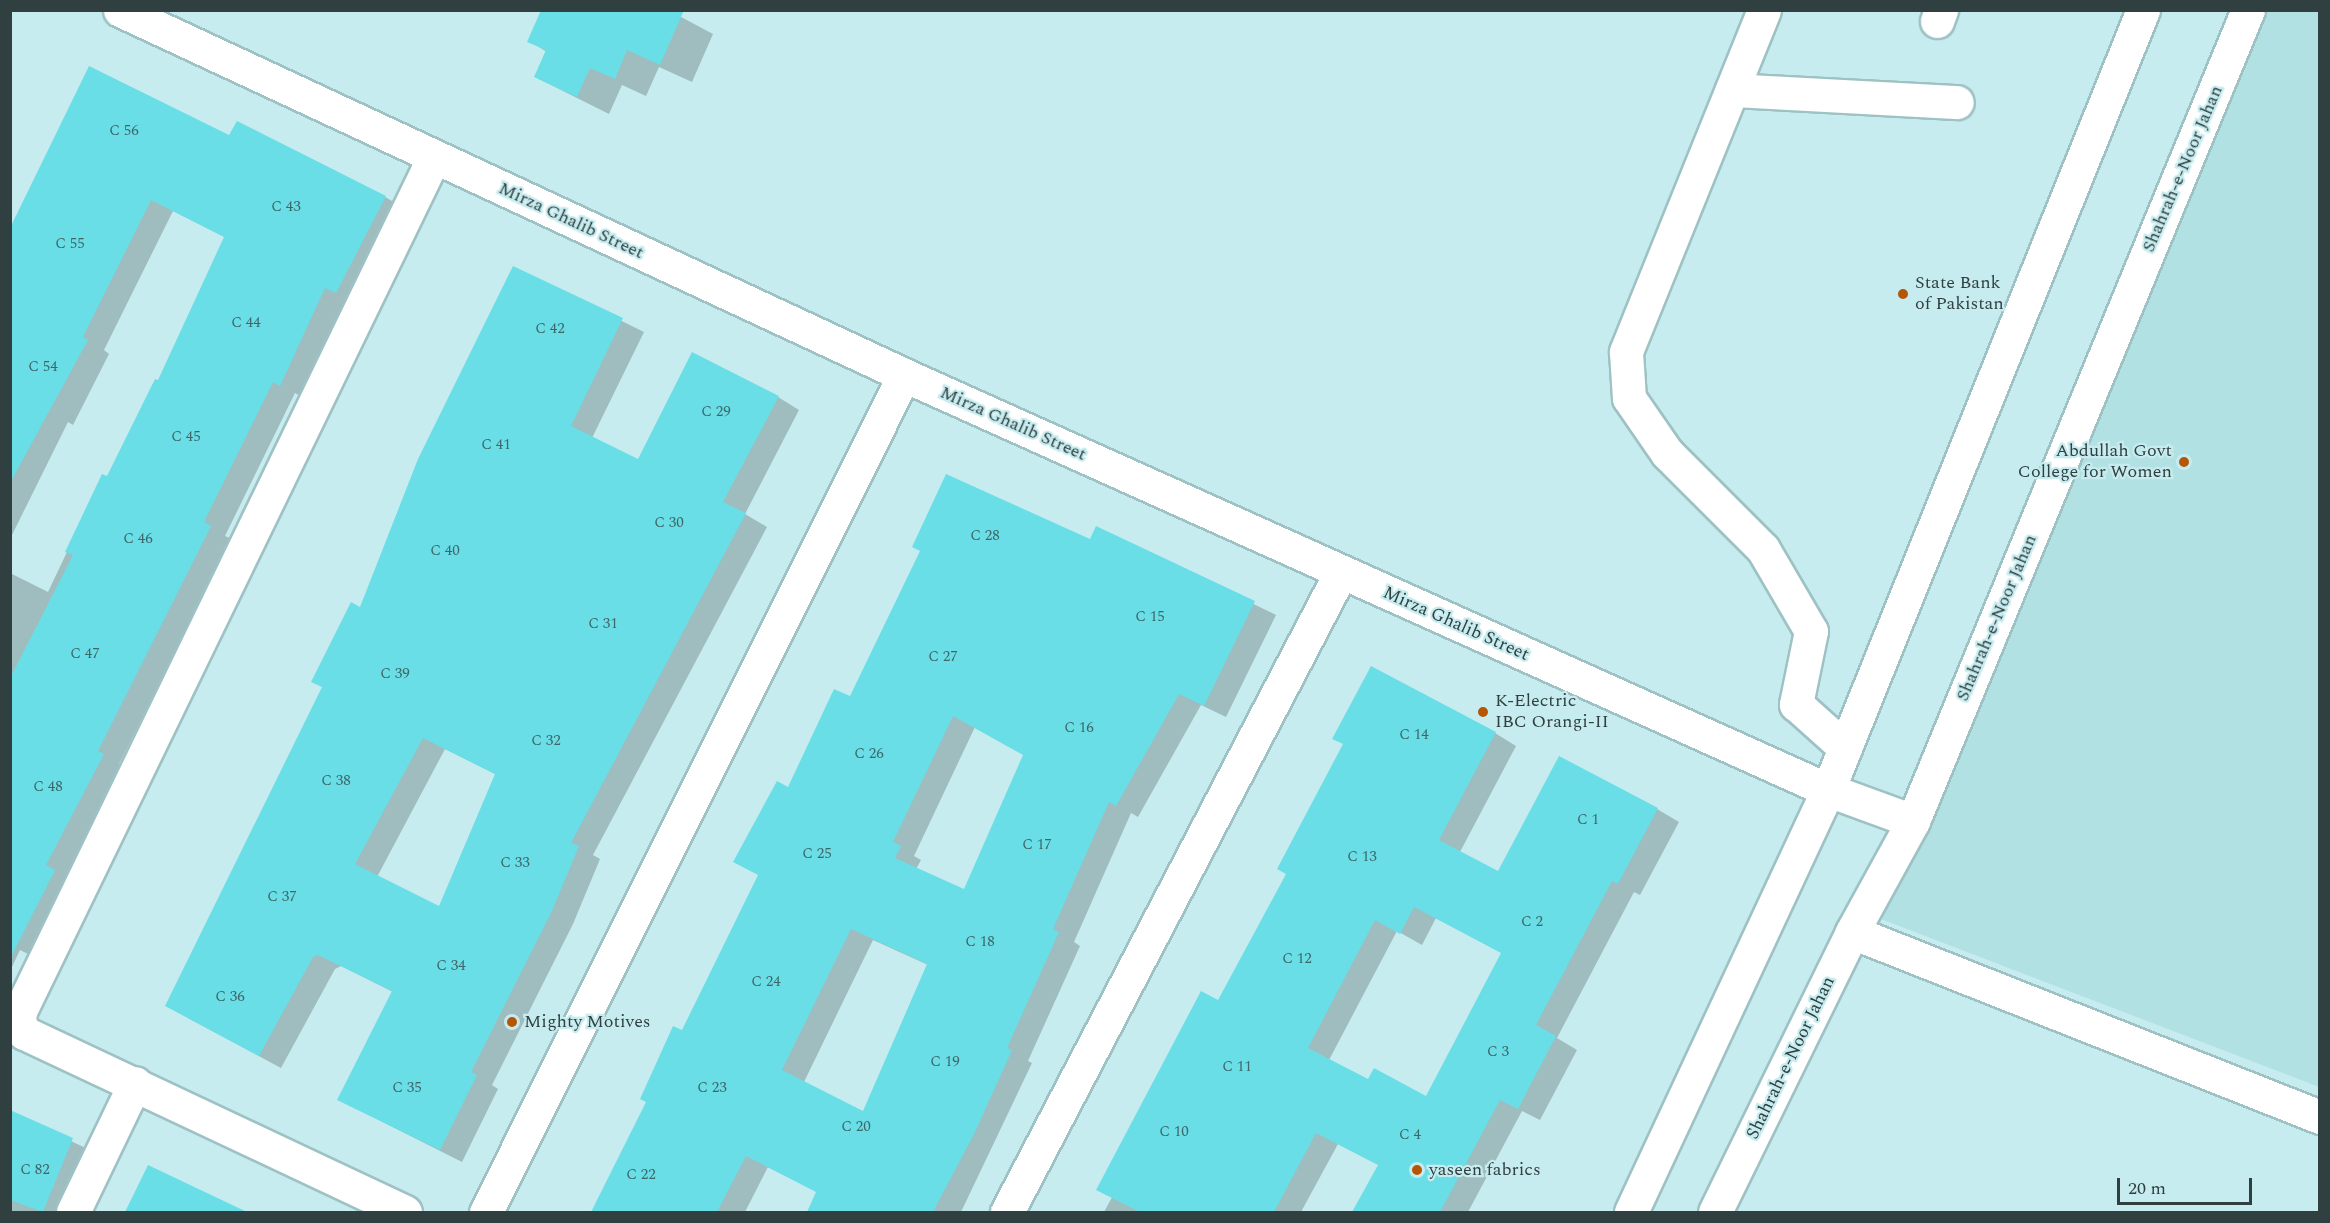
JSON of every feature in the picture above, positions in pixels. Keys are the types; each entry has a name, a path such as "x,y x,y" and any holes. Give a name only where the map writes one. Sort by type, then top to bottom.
{"street":[{"name":"Mirza Ghalib Street","path":"120,10 904,375 1828,790 1913,821"},
{"path":"1764,10 1626,352 1629,398 1667,453 1763,549 1811,631 1796,704 1845,748"},
{"path":"1631,1212 1828,790 2144,10"},
{"name":"Shahrah-e-Noor Jahan","path":"1715,1212 1852,932 1913,821 2248,10"},
{"path":"1732,90 1956,102"},
{"path":"405,1212 135,1083 24,1033 19,1022 20,1011 434,157"},
{"path":"486,1212 904,375"},
{"path":"1007,1212 1341,572"},
{"path":"1852,932 2319,1117"},
{"path":"73,1212 135,1083"}],"shaded area":[{"name":"Abdullah Govt College for Women","path":"2229,11 2319,11 2319,1087 1868,914"}],"building":[{"path":"541,10 684,10 660,65 627,50 615,79 590,68 577,97 534,77 546,50 527,42"},
{"path":"89,66 229,135 237,121 386,196 336,293 325,288 280,386 273,382 204,522 211,526 98,751 104,754 46,865 55,870 10,959 10,678 73,555 65,552 102,474 107,476 155,379 158,380 224,237 151,200 83,337 88,340 10,483 10,228"},
{"path":"513,266 623,318 571,426 638,459 692,352 779,396 723,502 746,513 571,843 579,846 552,911 471,1072 477,1075 440,1150 337,1100 392,991 318,955 313,957 259,1056 165,1006 322,687 311,682 351,602 360,607 418,459","holes":["423,738 495,774 439,906 355,864"]},
{"path":"946,474 1090,539 1096,526 1255,601 1204,706 1179,694 1116,806 1109,802 1053,929 1059,932 1007,1048 1012,1050 975,1132 933,1212 807,1212 816,1192 746,1156 717,1212 591,1212 646,1102 640,1099 673,1026 682,1030 758,875 733,862 777,781 788,787 834,689 850,696 920,551 912,547","holes":["953,716 1023,755 964,889 895,858 901,846 893,842","851,929 927,964 863,1111 782,1070"]},
{"path":"1371,666 1496,732 1439,840 1498,871 1559,756 1658,808 1618,884 1612,881 1536,1025 1556,1036 1518,1109 1500,1100 1440,1212 1352,1212 1378,1165 1316,1133 1274,1212 1140,1212 1096,1190 1201,991 1218,1000 1286,874 1277,869 1343,744 1332,739","holes":["1414,907 1501,953 1426,1096 1374,1068 1368,1079 1308,1048 1375,920 1400,934"]},
{"path":"10,1110 73,1138 43,1212 10,1200"},
{"path":"148,1165 247,1212 125,1212"}],"place":[{"name":"State Bank of Pakistan","path":"1903,294"},
{"name":"Abdullah Govt College for Women","path":"2184,462"},
{"name":"K-Electric IBC Orangi-II","path":"1483,712"},
{"name":"Mighty Motives","path":"512,1022"},
{"name":"yaseen fabrics","path":"1417,1170"}]}
